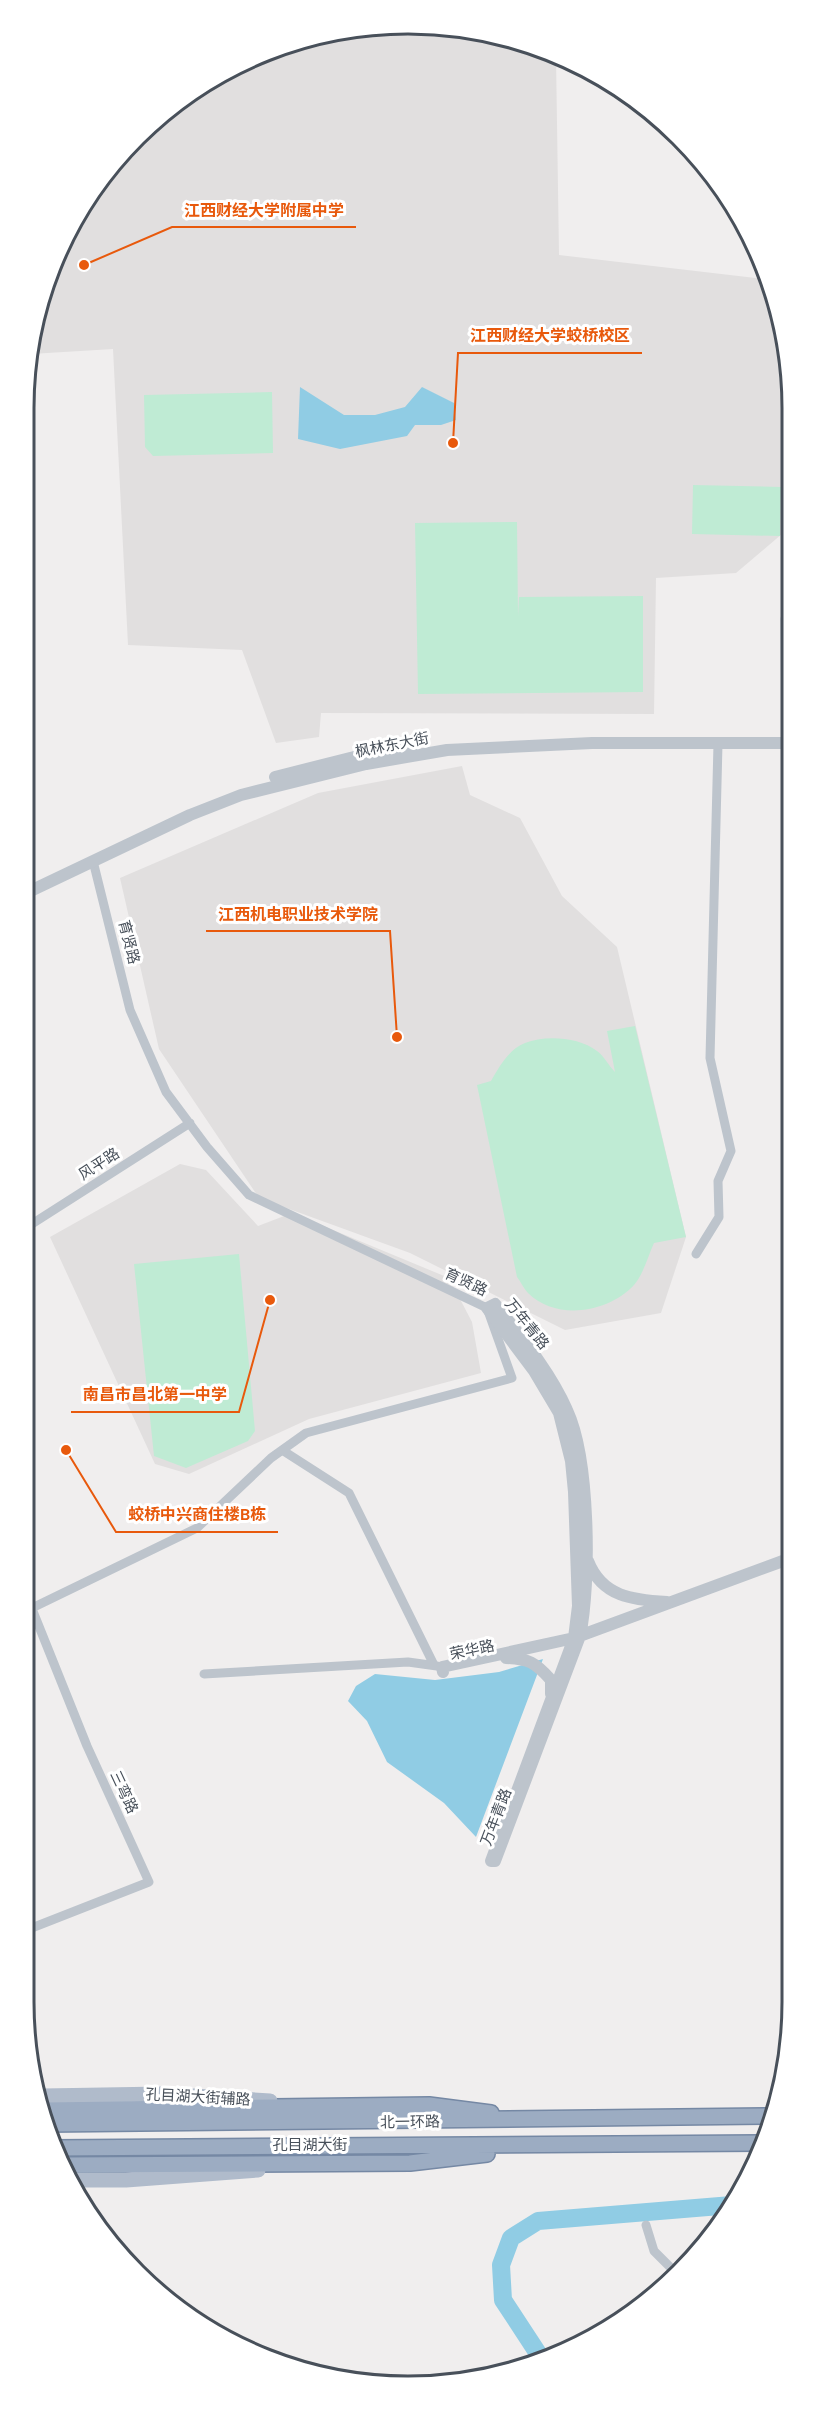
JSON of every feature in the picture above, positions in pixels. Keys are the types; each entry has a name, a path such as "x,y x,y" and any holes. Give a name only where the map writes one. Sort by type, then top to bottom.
{"highway":[{"path":"52,2117 429,2105 538,2120"},
{"name":"北一环路","path":"52,2117 538,2120 764,2116"},
{"path":"72,2165 410,2163 567,2145 754,2143"},
{"name":"孔目湖大街","path":"64,2148 567,2145"}],"main road":[{"name":"孔目湖大街辅路","path":"46,2096 163,2094 354,2107"},
{"path":"80,2180 126,2180 333,2164"}],"street":[{"name":"枫林东大街","path":"35,880 186,809 238,788 366,754 448,743 592,738 782,738"},
{"name":"枫林东大街","path":"35,889 190,815 241,795 366,764 447,750 592,743 718,744 782,739"},
{"path":"696,1254 719,1217 718,1181 730,1151 710,1058 718,744"},
{"name":"育贤路","path":"35,1607 197,1528 282,1450 306,1433 512,1378 487,1308 249,1196 166,1092 130,1010 93,861"},
{"name":"风平路","path":"35,1222 190,1123"},
{"name":"万年青路","path":"585,1556 580,1461 568,1411 542,1365 495,1304 487,1308 534,1371 559,1413 571,1461 574,1491 578,1606 576,1640 551,1699 491,1861 495,1861 576,1640 586,1605 585,1556"},
{"path":"282,1450 349,1492 438,1666"},
{"path":"585,1556 593,1574 616,1594 632,1600 671,1602"},
{"name":"荣华路","path":"782,1561 576,1640 438,1666 443,1672 576,1640 782,1568"},
{"name":"三弯路","path":"35,1616 87,1746 149,1881 35,1927"},
{"path":"506,1658 529,1659 543,1670 551,1680 551,1699"},
{"path":"204,1674 408,1662 438,1666"},
{"path":"646,2225 654,2251 670,2267"}],"shaded area":[{"path":"408,34 432,35 505,47 556,65 559,255 758,278 769,311 781,384 782,534 736,573 656,578 654,714 321,713 319,737 276,743 242,650 128,645 113,349 39,354 54,288 73,243 97,200 144,144 200,97 243,73 288,54 359,38"},
{"path":"462,766 470,795 520,818 562,896 617,947 686,1237 661,1313 565,1330 410,1253 259,1198 159,1049 120,878 318,793"},
{"path":"180,1164 206,1170 258,1226 292,1213 449,1278 472,1322 481,1373 309,1419 189,1474 155,1464 50,1237"}],"green space":[{"path":"272,392 273,453 153,456 145,447 144,395"},
{"path":"693,485 781,487 780,536 692,534"},
{"path":"517,522 518,616 519,597 643,596 643,692 418,694 415,523"},
{"path":"635,1026 686,1237 654,1243 637,1281 623,1295 610,1302 582,1310 553,1308 528,1293 517,1277 477,1085 491,1081 505,1059 519,1046 533,1040 552,1038 572,1040 590,1046 600,1053 615,1072 607,1031"},
{"path":"239,1254 255,1431 248,1441 186,1468 154,1456 134,1264"}],"water":[{"path":"300,387 344,415 375,415 405,407 422,387 454,403 456,420 441,425 415,425 407,436 340,449 298,439"},
{"path":"543,1659 476,1837 444,1803 387,1762 367,1721 348,1701 356,1686 375,1674 435,1680 499,1672"}],"waterway":[{"path":"537,2352 503,2300 501,2265 511,2238 538,2221 721,2206"}],"place":[{"name":"江西财经大学附属中学","path":"84,265"},
{"name":"江西财经大学蛟桥校区","path":"453,443"},
{"name":"江西机电职业技术学院","path":"397,1037"},
{"name":"南昌市昌北第一中学","path":"270,1300"},
{"name":"蛟桥中兴商住楼B栋","path":"66,1450"}]}
